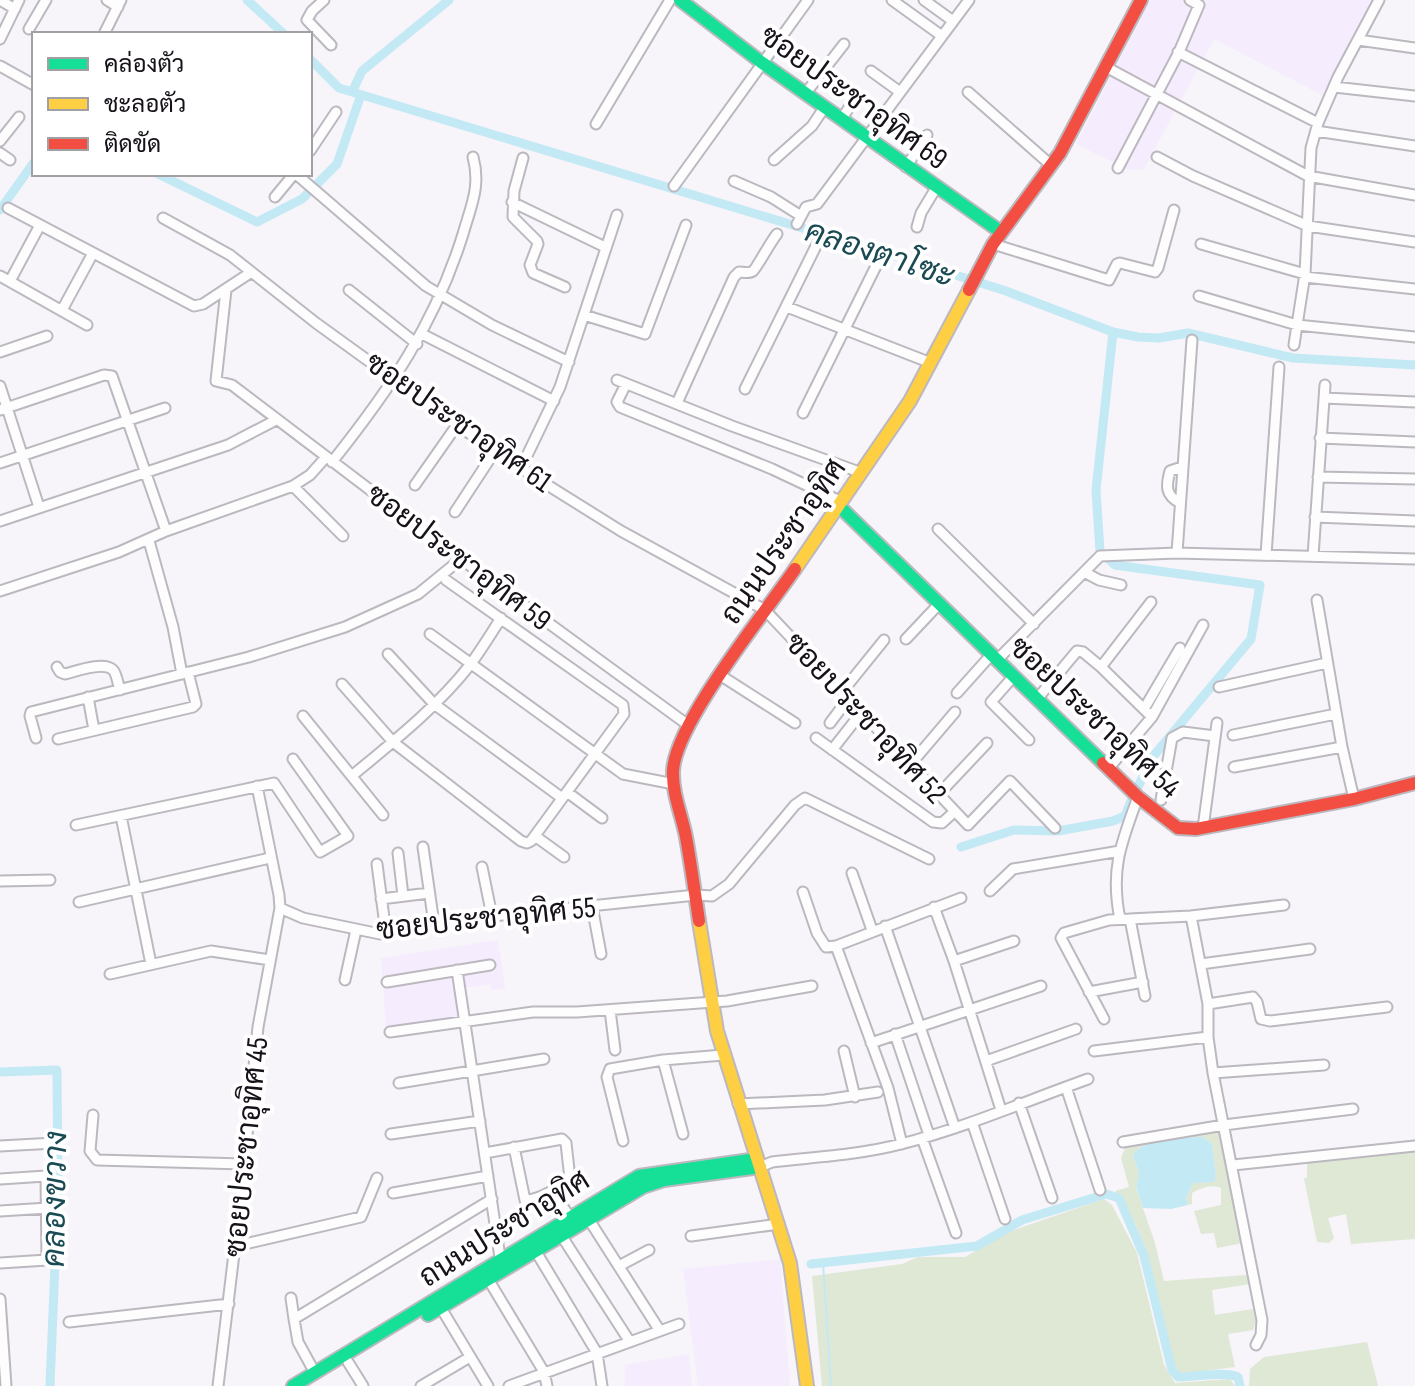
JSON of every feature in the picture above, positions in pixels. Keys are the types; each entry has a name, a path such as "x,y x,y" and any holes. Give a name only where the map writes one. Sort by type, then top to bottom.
{"main road":[{"name":"ถนนประชาอุทิศ","path":"293,1386 486,1276 646,1174 763,1163 738,1104 723,1055 674,784 675,758 688,725 720,675 910,401 993,244 1052,166 1141,0"},
{"name":"ซอยประชาอุทิศ 69","path":"687,2 761,62 866,139 1001,232"},
{"name":"ซอยประชาอุทิศ 54","path":"841,504 1108,769 1178,828 1203,828 1354,799 1415,783"},
{"path":"763,1163 795,1287 807,1386"},
{"name":"ถนนประชาอุทิศ","path":"533,1247 561,1235 573,1222"},
{"name":"ถนนประชาอุทิศ","path":"310,1386 438,1304"}],"street":[{"path":"0,0 17,4 0,39"},
{"path":"29,29 46,0"},
{"path":"105,32 120,3 107,0"},
{"path":"324,0 307,20 331,45"},
{"path":"596,124 670,0"},
{"path":"674,186 808,0"},
{"path":"892,0 942,36"},
{"path":"924,0 953,21"},
{"path":"734,181 771,197 799,220 807,206 817,204 969,0"},
{"path":"1294,345 1305,275 1311,148 1334,87 1379,0"},
{"path":"1118,168 1178,52 1195,3"},
{"path":"1358,40 1415,48"},
{"path":"805,94 844,44"},
{"path":"1178,52 1317,127 1415,146"},
{"path":"0,66 32,84"},
{"path":"1106,67 1308,176 1415,195"},
{"path":"871,71 900,92"},
{"path":"1334,87 1415,96"},
{"path":"968,92 1052,166"},
{"path":"841,120 852,103"},
{"path":"774,160 812,126 824,108"},
{"path":"312,148 336,112"},
{"path":"0,141 19,117"},
{"path":"906,167 927,135"},
{"path":"0,153 10,160"},
{"path":"0,591 149,541 166,531 293,486 329,460 395,379 440,295 451,270 478,181 473,157"},
{"path":"1157,157 1308,226 1415,242"},
{"path":"523,158 512,202 513,217 538,244 531,269 538,276 565,287"},
{"path":"275,197 293,176"},
{"path":"298,176 426,286 492,325 569,362"},
{"path":"917,227 925,204 936,188"},
{"path":"512,202 605,247"},
{"path":"8,208 194,306 203,304 250,273"},
{"path":"993,244 1109,280 1120,263 1155,272 1174,210"},
{"path":"521,468 554,401 569,362 617,215"},
{"name":"ซอยประชาอุทิศ 61","path":"163,218 230,255 250,273 457,425 521,468 621,531 765,610"},
{"path":"10,281 40,225"},
{"path":"584,315 645,334 686,225"},
{"path":"677,403 734,277 739,272 754,270 765,248 777,234"},
{"path":"745,389 818,242"},
{"path":"1201,244 1305,275 1415,289"},
{"path":"62,310 93,253"},
{"path":"803,413 879,260"},
{"path":"0,276 87,325"},
{"name":"ซอยประชาอุทิศ 59","path":"226,290 215,386 232,385 461,559 688,725"},
{"path":"349,290 419,339 554,401"},
{"path":"1199,296 1297,325 1415,337"},
{"path":"787,307 931,363"},
{"path":"0,352 47,336"},
{"path":"1177,553 1180,503 1167,493 1170,471 1182,467 1192,340"},
{"path":"1266,555 1279,367"},
{"path":"4,409 109,374 115,379 166,531"},
{"path":"841,504 772,469 620,407 617,402 622,382 862,473"},
{"path":"1313,556 1325,385"},
{"path":"0,386 4,409 39,507"},
{"path":"1324,398 1415,402"},
{"path":"0,463 165,408"},
{"path":"0,521 228,445 276,420"},
{"path":"415,485 457,425"},
{"path":"1320,438 1415,442"},
{"path":"455,512 495,451"},
{"path":"1318,477 1415,479"},
{"path":"293,486 343,536"},
{"path":"1315,517 1415,521"},
{"path":"938,529 1034,624"},
{"path":"58,739 196,704 149,541"},
{"path":"957,693 1105,555 1177,553 1415,559"},
{"path":"36,738 31,712 296,644 345,627 418,594 461,559"},
{"path":"1084,572 1099,580 1121,585"},
{"path":"342,684 393,742 521,841 527,843 535,836 624,714 623,705 446,580"},
{"path":"1317,600 1354,799"},
{"path":"1101,667 1151,602"},
{"path":"906,639 939,604"},
{"name":"ซอยประชาอุทิศ 52","path":"765,610 968,825 1010,781 1055,828"},
{"path":"353,775 434,704 470,665 501,618"},
{"path":"1108,769 1148,713 1203,625"},
{"path":"430,634 627,776 674,784"},
{"path":"830,723 845,695 884,640"},
{"path":"1148,713 1180,648"},
{"path":"1037,699 1077,651 1083,652 1101,667 1148,713"},
{"path":"388,654 434,704 602,818"},
{"path":"1219,687 1327,663"},
{"path":"57,667 65,674 103,666 110,668 115,672 120,690"},
{"path":"720,675 795,723"},
{"path":"1013,677 991,702 1029,740"},
{"path":"88,697 94,730"},
{"path":"910,765 955,712"},
{"path":"832,750 861,713"},
{"path":"1233,735 1336,714"},
{"path":"303,716 383,815"},
{"path":"1203,828 1217,723"},
{"path":"1161,800 1172,738 1183,732 1215,736"},
{"path":"816,738 933,822 942,823 954,812"},
{"path":"938,795 987,743"},
{"path":"1234,767 1342,747"},
{"path":"76,825 274,783 320,852 348,836 293,759"},
{"path":"257,786 280,908"},
{"path":"1138,797 1114,879 1145,996"},
{"name":"ซอยประชาอุทิศ 55","path":"280,908 303,918 386,933 492,916 696,895 712,896 729,884 804,798 929,859"},
{"path":"121,816 151,964"},
{"path":"535,836 564,857"},
{"path":"423,847 434,924"},
{"path":"990,891 1013,869 1120,851"},
{"path":"398,853 403,896"},
{"path":"79,902 270,858"},
{"path":"377,864 386,933"},
{"path":"482,867 492,916"},
{"path":"852,873 872,930"},
{"path":"0,881 50,880"},
{"path":"803,892 821,942 826,947 836,946 961,898"},
{"path":"381,899 429,893"},
{"path":"1104,1019 1061,935 1125,919 1191,916 1284,905"},
{"path":"592,906 601,954"},
{"path":"934,907 1001,1110"},
{"name":"ซอยประชาอุทิศ 45","path":"218,1386 236,1246 251,1079 280,908"},
{"path":"1191,916 1208,1004 1213,1073 1262,1320 1261,1335 1256,1345"},
{"path":"885,926 955,1128"},
{"path":"345,980 356,930"},
{"path":"954,961 1014,941"},
{"path":"836,946 888,1088 902,1144"},
{"path":"1201,964 1310,949"},
{"path":"110,974 219,950 270,960"},
{"path":"387,982 490,965"},
{"path":"457,970 502,1266"},
{"path":"1089,992 1143,982"},
{"path":"390,1032 533,1012 610,1010 736,999 812,986"},
{"path":"871,1043 1041,986"},
{"path":"1208,1004 1253,997 1261,1019 1270,1021 1387,1007"},
{"path":"610,1010 615,1050"},
{"path":"986,1061 1076,1029"},
{"path":"895,1034 956,1233"},
{"path":"1094,1051 1208,1037"},
{"path":"844,1051 855,1097"},
{"path":"623,1141 607,1079 608,1071 663,1060 723,1055"},
{"path":"399,1083 544,1059"},
{"path":"663,1060 683,1134"},
{"path":"1213,1073 1324,1065"},
{"path":"763,1163 902,1144 1088,1079"},
{"path":"1066,1087 1100,1190"},
{"path":"738,1104 855,1097 878,1092"},
{"path":"1019,1103 1052,1198"},
{"path":"1123,1142 1224,1125 1353,1109"},
{"path":"93,1115 90,1151 97,1160 244,1164"},
{"path":"391,1134 480,1121"},
{"path":"972,1122 1005,1219"},
{"path":"485,1153 514,1147 564,1140 571,1177 552,1191 525,1200 514,1147"},
{"path":"0,1146 55,1143"},
{"path":"1233,1165 1415,1146"},
{"path":"0,1179 46,1176 48,1208 47,1260 0,1263"},
{"path":"393,1193 488,1176"},
{"path":"236,1246 361,1217 377,1178"},
{"path":"552,1191 573,1222"},
{"path":"294,1319 492,1199"},
{"path":"0,1211 48,1208"},
{"path":"586,1214 660,1331"},
{"path":"691,1236 779,1224"},
{"path":"561,1235 630,1342"},
{"path":"533,1247 597,1353 602,1386"},
{"path":"619,1266 649,1250"},
{"path":"486,1276 544,1372 547,1386"},
{"path":"291,1298 298,1342 315,1373"},
{"path":"0,1299 6,1386"},
{"path":"69,1322 229,1304"},
{"path":"438,1304 488,1386"},
{"path":"509,1386 679,1324"},
{"path":"421,1386 470,1357"},
{"path":"348,1362 363,1386"}],"shaded area":[{"path":"1150,0 1373,0 1322,95 1214,39 1144,169 1128,170 1076,144"},
{"path":"498,940 505,988 491,990 490,984 457,989 460,1019 389,1029 386,1026 381,958"},
{"path":"780,1259 790,1386 698,1386 683,1269"},
{"path":"689,1354 692,1386 625,1386 625,1365"}],"green space":[{"path":"1219,1128 1223,1131 1243,1243 1217,1248 1214,1233 1201,1234 1194,1211 1221,1205 1221,1188 1203,1188 1192,1193 1192,1204 1188,1205 1186,1198 1193,1183 1213,1182 1216,1176 1212,1144 1203,1137 1162,1140 1146,1145 1133,1155 1139,1173 1136,1188 1164,1281 1246,1275 1250,1284 1212,1290 1215,1315 1253,1309 1257,1318 1253,1330 1228,1334 1235,1367 1180,1374 1173,1362 1145,1250 1127,1208 1115,1191 1129,1187 1121,1158 1126,1146"},
{"path":"1415,1145 1415,1239 1351,1244 1346,1214 1328,1218 1334,1238 1329,1243 1317,1242 1304,1178 1307,1178 1307,1155"},
{"path":"1104,1199 1112,1205 1137,1253 1164,1365 1175,1383 1230,1379 1235,1386 822,1386 812,1276 902,1264 918,1257 965,1257 1008,1232"},
{"path":"1367,1342 1378,1386 1249,1386 1250,1369 1264,1357"}],"water":[{"path":"1203,1137 1212,1144 1214,1182 1193,1183 1186,1198 1188,1205 1171,1209 1143,1208 1136,1187 1139,1173 1133,1155 1154,1142"}],"waterway":[{"path":"247,0 282,32"},
{"path":"352,92 362,71 449,0"},
{"name":"คลองตาโซะ","path":"312,61 339,88 902,258 1006,291 1113,332 1159,338 1188,333 1293,358 1415,365"},
{"name":"คลองขวาง","path":"162,176 257,222 302,199 337,164 361,95"},
{"name":"คลองขวาง","path":"0,210 32,165"},
{"path":"1113,332 1096,490 1100,551 1115,565 1260,585 1251,639 1151,759 1138,787"},
{"path":"961,847 1014,830 1058,831 1113,821 1125,816 1131,801"},
{"name":"คลองขวาง","path":"0,1072 57,1070 58,1190 50,1386"},
{"path":"811,1264 977,1246 1022,1220 1106,1194 1119,1198 1144,1256 1172,1370 1178,1377 1232,1375 1238,1377 1240,1386"},
{"path":"823,1263 831,1386"}],"traffic: fast":[{"path":"680,0 761,62 1001,232"},
{"path":"839,506 1103,763"},
{"path":"293,1386 639,1176 757,1159"},
{"path":"428,1315 643,1187 664,1180 760,1167"}],"traffic: slow":[{"path":"795,569 910,401 969,290"},
{"path":"699,921 717,1031 790,1263 807,1386"}],"traffic: jam":[{"path":"969,290 993,244 1060,153 1141,0"},
{"path":"699,921 686,837 674,788 673,771 678,750 705,698 795,569"},
{"path":"1103,763 1138,797 1178,828 1196,829 1354,799 1415,783"}]}
